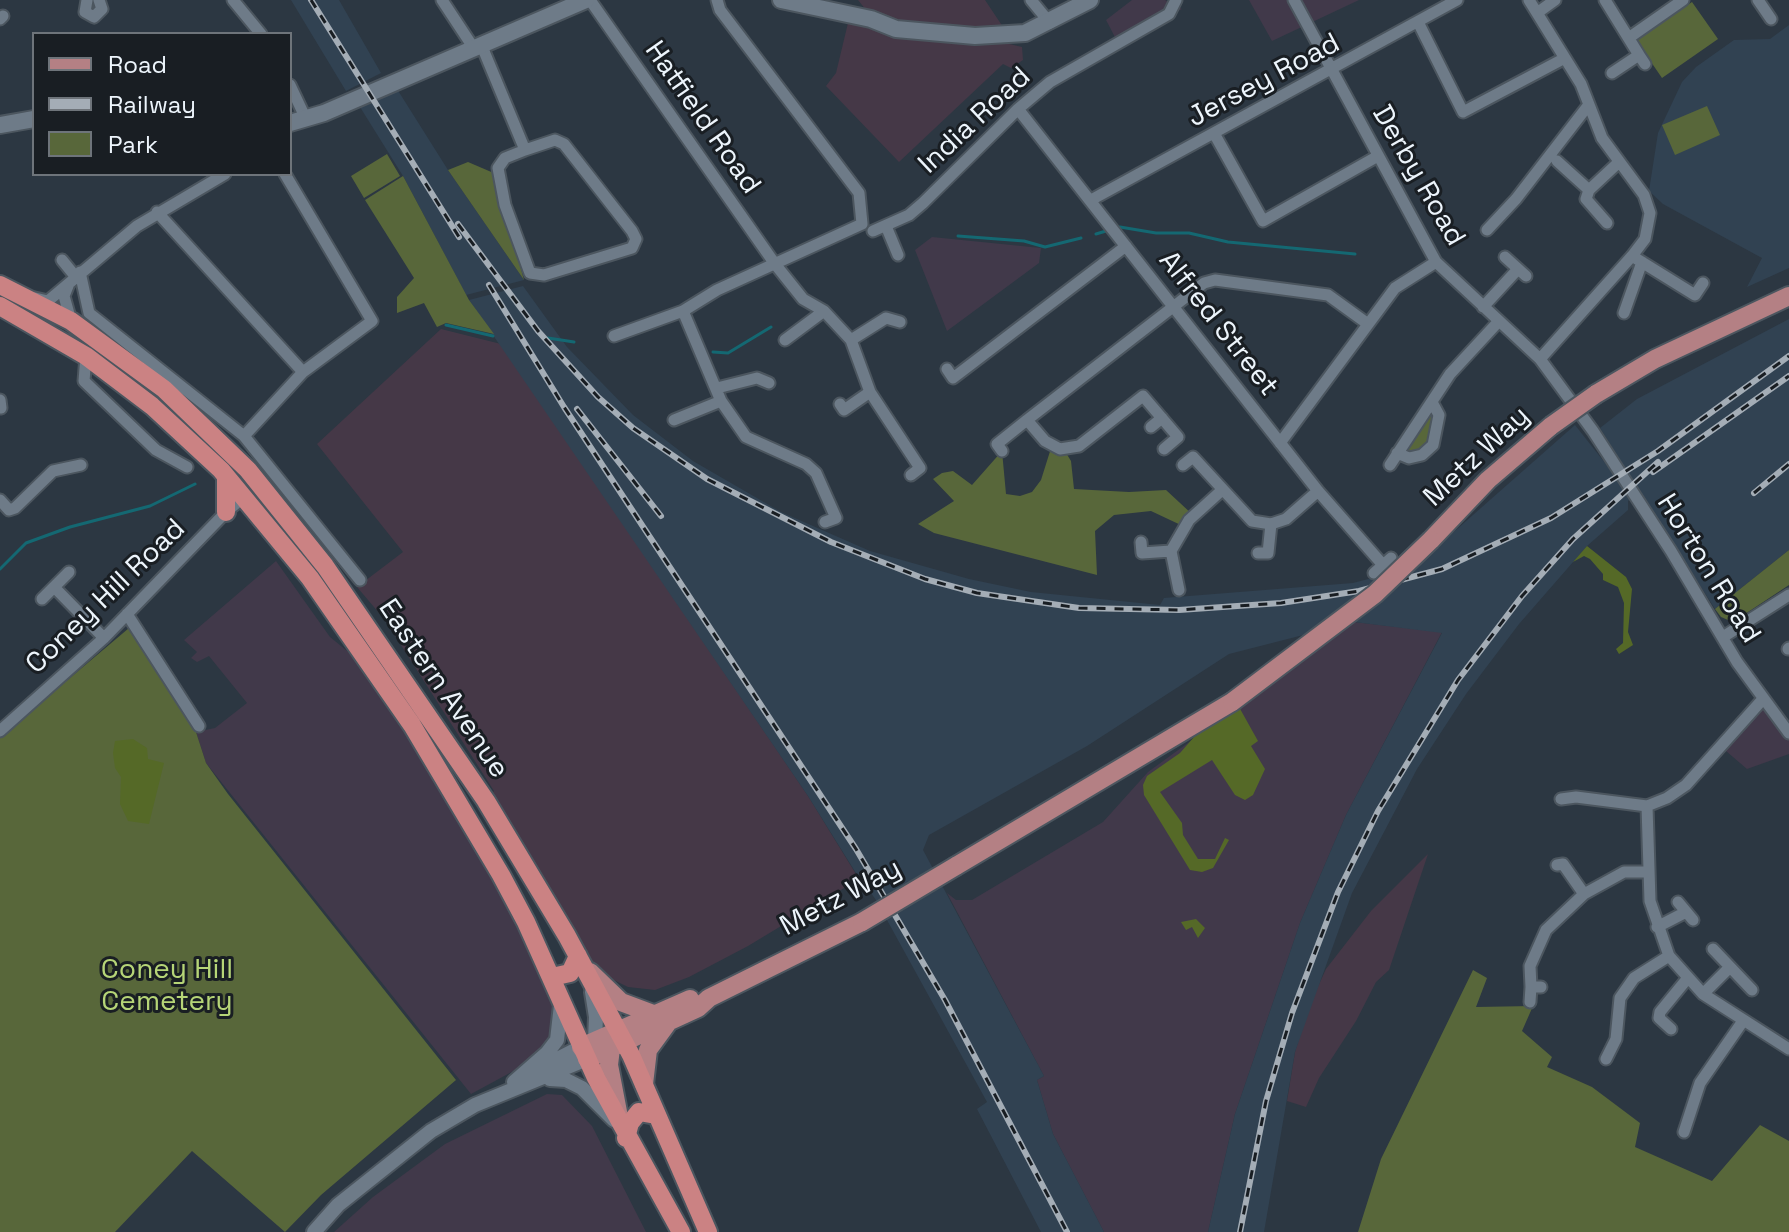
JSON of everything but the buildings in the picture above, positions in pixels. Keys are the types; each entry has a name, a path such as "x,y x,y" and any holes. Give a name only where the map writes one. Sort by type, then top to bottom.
{"highway":[{"name":"Eastern Avenue","path":"8,289 71,321 164,389 227,447 325,566 486,801 580,960 624,1134 681,1232"},
{"name":"Eastern Avenue","path":"0,306 86,356 152,406 245,496 310,578 412,725 501,875 561,999 602,1045 644,1084 708,1232"},
{"path":"226,476 226,512"},
{"path":"245,496 260,484"},
{"path":"552,977 570,973 580,960"},
{"path":"624,1134 639,1112 656,1115"}],"main road":[{"path":"298,121 477,46 567,2 588,0"},
{"path":"781,0 926,34 975,36 1025,33 1050,23 1090,0"},
{"path":"0,125 32,119"},
{"name":"Metz Way","path":"602,1045 672,1020 709,998 862,922 1232,702 1375,594 1488,480 1551,426 1596,394 1655,359 1789,296"},
{"path":"580,960 621,1002 653,1014"},
{"name":"Metz Way","path":"602,1045 653,1014 695,997 709,998"},
{"path":"644,1084 648,1050 672,1020"}],"street":[{"path":"86,0 85,12 94,17 102,9 99,0"},
{"path":"233,0 259,32"},
{"path":"442,0 477,46 525,150"},
{"name":"Hatfield Road","path":"588,0 775,264 803,299 824,311 851,340"},
{"path":"717,0 720,10 859,193 868,228"},
{"path":"1031,0 1050,23"},
{"name":"India Road","path":"614,336 683,311 717,290 775,264 868,228 886,226 923,203 1018,109 1050,82 1169,14 1176,0"},
{"name":"Derby Road","path":"1294,0 1436,262 1540,359 1617,467"},
{"name":"Jersey Road","path":"1091,200 1331,72 1457,0"},
{"path":"1529,0 1581,84 1587,107 1602,138 1649,206 1645,239 1624,313"},
{"path":"1537,13 1555,0"},
{"path":"1605,0 1642,60 1612,73"},
{"path":"1630,37 1683,0"},
{"path":"1758,0 1771,19"},
{"path":"1418,22 1463,112 1565,58"},
{"path":"292,94 298,121"},
{"path":"1487,230 1516,199 1587,107"},
{"name":"Alfred Street","path":"1018,109 1318,491 1383,566"},
{"path":"1215,135 1263,221 1378,156"},
{"path":"555,140 564,144 632,231 636,239 632,248 551,273 530,273 505,205 498,168 505,158 525,150 555,140"},
{"path":"1557,161 1589,190"},
{"path":"1607,223 1586,199 1589,190 1619,162"},
{"path":"8,289 48,301 157,212 221,176"},
{"path":"244,436 303,372 372,321 286,176"},
{"path":"157,212 303,372"},
{"path":"886,226 898,255"},
{"path":"947,369 953,378 1126,246"},
{"path":"1483,307 1522,272 1505,257"},
{"path":"1637,259 1695,295 1703,283"},
{"path":"1540,359 1637,259"},
{"path":"62,260 92,316 244,436 360,580"},
{"path":"1280,443 1395,288 1436,262"},
{"path":"71,321 64,296 74,278"},
{"path":"1002,451 997,444 1204,283 1215,280 1328,295 1368,324"},
{"path":"683,311 721,401 746,437 806,464 816,473 836,518"},
{"path":"785,340 824,311"},
{"path":"900,322 886,318 851,340 870,392 920,468 911,475"},
{"path":"1390,465 1450,374 1499,321"},
{"path":"86,356 84,381 156,450 187,467"},
{"path":"717,388 757,378 769,383"},
{"path":"840,404 844,410 870,392"},
{"path":"1027,420 1045,441 1060,449 1079,446 1143,396 1178,437 1164,449"},
{"path":"674,420 721,401"},
{"path":"1397,453 1409,458 1422,455 1433,445 1439,415 1432,402"},
{"path":"1151,427 1162,418"},
{"path":"1183,465 1193,457 1221,491 1252,521 1271,524 1286,519 1318,491"},
{"path":"9,510 44,486 53,471 81,465"},
{"name":"Horton Road","path":"1617,467 1763,699 1789,733"},
{"path":"1179,590 1171,551 1189,520 1221,491"},
{"name":"Coney Hill Road","path":"0,731 104,638 245,496"},
{"path":"0,500 19,521"},
{"path":"1258,553 1268,553 1271,524"},
{"path":"1141,542 1142,553 1171,551"},
{"path":"42,599 69,572"},
{"path":"54,587 104,638"},
{"path":"1723,637 1789,595"},
{"path":"127,614 199,726"},
{"path":"1561,799 1576,797 1647,806 1686,785 1763,699"},
{"path":"1647,806 1649,835 1646,872 1657,927 1669,956 1703,994 1786,1051"},
{"path":"1563,863 1584,894"},
{"path":"1530,1002 1536,987 1530,966 1546,930 1584,894 1624,872 1646,872"},
{"path":"1657,927 1690,916 1678,902"},
{"path":"1713,949 1752,990"},
{"path":"1612,1057 1620,998 1634,978 1669,956"},
{"path":"1703,994 1730,967"},
{"path":"1671,1029 1659,1018 1660,1012 1687,979"},
{"path":"509,1087 557,1040 562,1019 561,999"},
{"path":"1690,1126 1700,1083 1743,1021"},
{"name":"Metz Way","path":"509,1087 545,1079 602,1045"},
{"name":"Metz Way","path":"314,1232 338,1205 431,1131 509,1087 602,1045"},
{"path":"545,1079 566,1080 582,1088 624,1134"}],"shaded area":[{"path":"291,0 339,0 381,73 346,91"},
{"path":"858,0 985,0 1005,30 939,28 904,22 870,15"},
{"path":"1132,0 1165,0 1182,9 1117,41 1106,20"},
{"path":"1249,0 1359,0 1272,41"},
{"path":"848,23 900,34 1001,42 1022,47 1023,60 1011,68 1003,64 899,162 826,86 836,73"},
{"path":"1789,25 1789,268 1747,287 1762,258 1663,204 1649,191 1658,133 1682,82 1696,67 1734,40 1770,39"},
{"path":"397,89 524,280 466,295 403,176 360,107"},
{"path":"932,237 1041,248 1039,263 947,331 915,250"},
{"path":"523,286 567,347 633,415 693,461 781,512 870,551 969,579 1031,592 1160,605 1164,598 1353,583 1414,567 1575,425 1613,473 1619,470 1624,466 1600,428 1637,399 1789,319 1789,550 1715,609 1640,491 1628,501 1628,510 1587,546 1519,624 1466,694 1417,769 1352,893 1295,1052 1264,1232 1208,1232 1235,1114 1300,923 1346,815 1442,633 1354,622 1229,654 1087,746 929,835 923,850 1044,1076 1037,1080 1053,1134 1104,1232 1041,1232 977,1109 987,1102 876,900 868,889 852,884 859,878 808,796 469,300"},
{"path":"441,329 501,344 808,796 859,879 748,946 689,977 655,990 628,987 583,965 486,801 494,791 385,620 357,587 403,552 317,444"},
{"path":"276,561 330,637 357,659 399,716 502,892 556,1008 551,1041 519,1068 471,1094 206,763 196,732 215,728 247,703 209,656 197,662 191,658 197,652 184,640"},
{"path":"1354,622 1442,632 1346,815 1300,923 1235,1114 1208,1232 1104,1232 1053,1134 1037,1080 1044,1076 947,893 956,900 972,900 1103,822 1148,772"},
{"path":"1763,699 1789,733 1789,754 1747,769 1719,745"},
{"path":"1428,854 1389,970 1376,982 1356,1021 1319,1078 1306,1107 1287,1101 1295,1052 1309,1006 1326,969 1371,911"},
{"path":"547,1094 562,1095 592,1126 646,1232 334,1232 373,1197 445,1144"}],"green space":[{"path":"1692,2 1718,39 1662,78 1636,40"},
{"path":"1707,106 1720,135 1675,155 1662,125"},
{"path":"387,154 400,176 364,198 351,176"},
{"path":"468,162 496,174 524,280 448,170"},
{"path":"403,176 469,300 494,334 446,323 437,327 424,303 397,313 397,297 414,278 365,200"},
{"path":"1431,411 1434,416 1429,442 1419,450 1404,451"},
{"path":"1052,445 1063,448 1071,461 1074,489 1129,492 1166,490 1193,515 1185,527 1151,511 1114,515 1095,531 1097,575 934,533 918,524 954,501 933,479 942,473 953,471 972,485 1002,451 1006,494 1020,496 1032,492 1041,480"},
{"path":"1587,546 1626,577 1632,589 1628,632 1633,645 1619,654 1616,649 1623,643 1624,603 1618,587 1603,580 1603,574 1590,559 1584,556 1573,562"},
{"path":"1789,550 1789,585 1742,616 1728,620 1721,617 1715,609"},
{"name":"Coney Hill Cemetery","path":"129,628 196,732 206,763 228,794 456,1080 321,1195 285,1232 192,1151 115,1232 0,1232 0,737"},
{"path":"1239,707 1258,741 1251,746 1265,769 1253,795 1245,800 1235,795 1212,760 1160,792 1182,823 1183,835 1198,859 1215,859 1225,838 1229,840 1213,868 1202,872 1190,870 1144,795 1143,785 1147,776 1180,753 1194,737"},
{"path":"133,739 147,748 148,759 164,763 149,824 128,821 120,804 121,777 115,768 115,741"},
{"path":"1196,919 1205,928 1198,938 1192,927 1186,930 1181,922"},
{"path":"1473,970 1487,978 1476,1007 1533,1006 1522,1031 1552,1057 1547,1067 1592,1087 1640,1123 1635,1147 1712,1181 1760,1125 1789,1141 1789,1232 1358,1232 1381,1159"}],"waterway":[{"path":"1120,227 1156,233 1189,233 1228,242 1355,254"},
{"path":"1096,234 1106,231"},
{"path":"958,236 1024,241 1045,247 1081,238"},
{"path":"446,325 493,336"},
{"path":"713,352 728,353 771,327"},
{"path":"548,338 574,342"},
{"path":"0,569 26,543 70,527 150,506 195,484"}],"railway":[{"path":"311,0 459,237"},
{"path":"458,224 538,331 598,397 633,428 707,479 831,542 925,579 977,593 1079,608 1179,610 1281,603 1359,591 1442,569 1551,518 1658,451 1789,356"},
{"path":"489,285 564,407 856,849 945,1000 1067,1232"},
{"path":"1653,472 1789,376"},
{"path":"577,409 661,516"},
{"path":"1240,1232 1266,1101 1292,1013 1338,892 1378,811 1458,680 1522,596 1573,539 1658,462"},
{"path":"1754,493 1789,464"}]}
